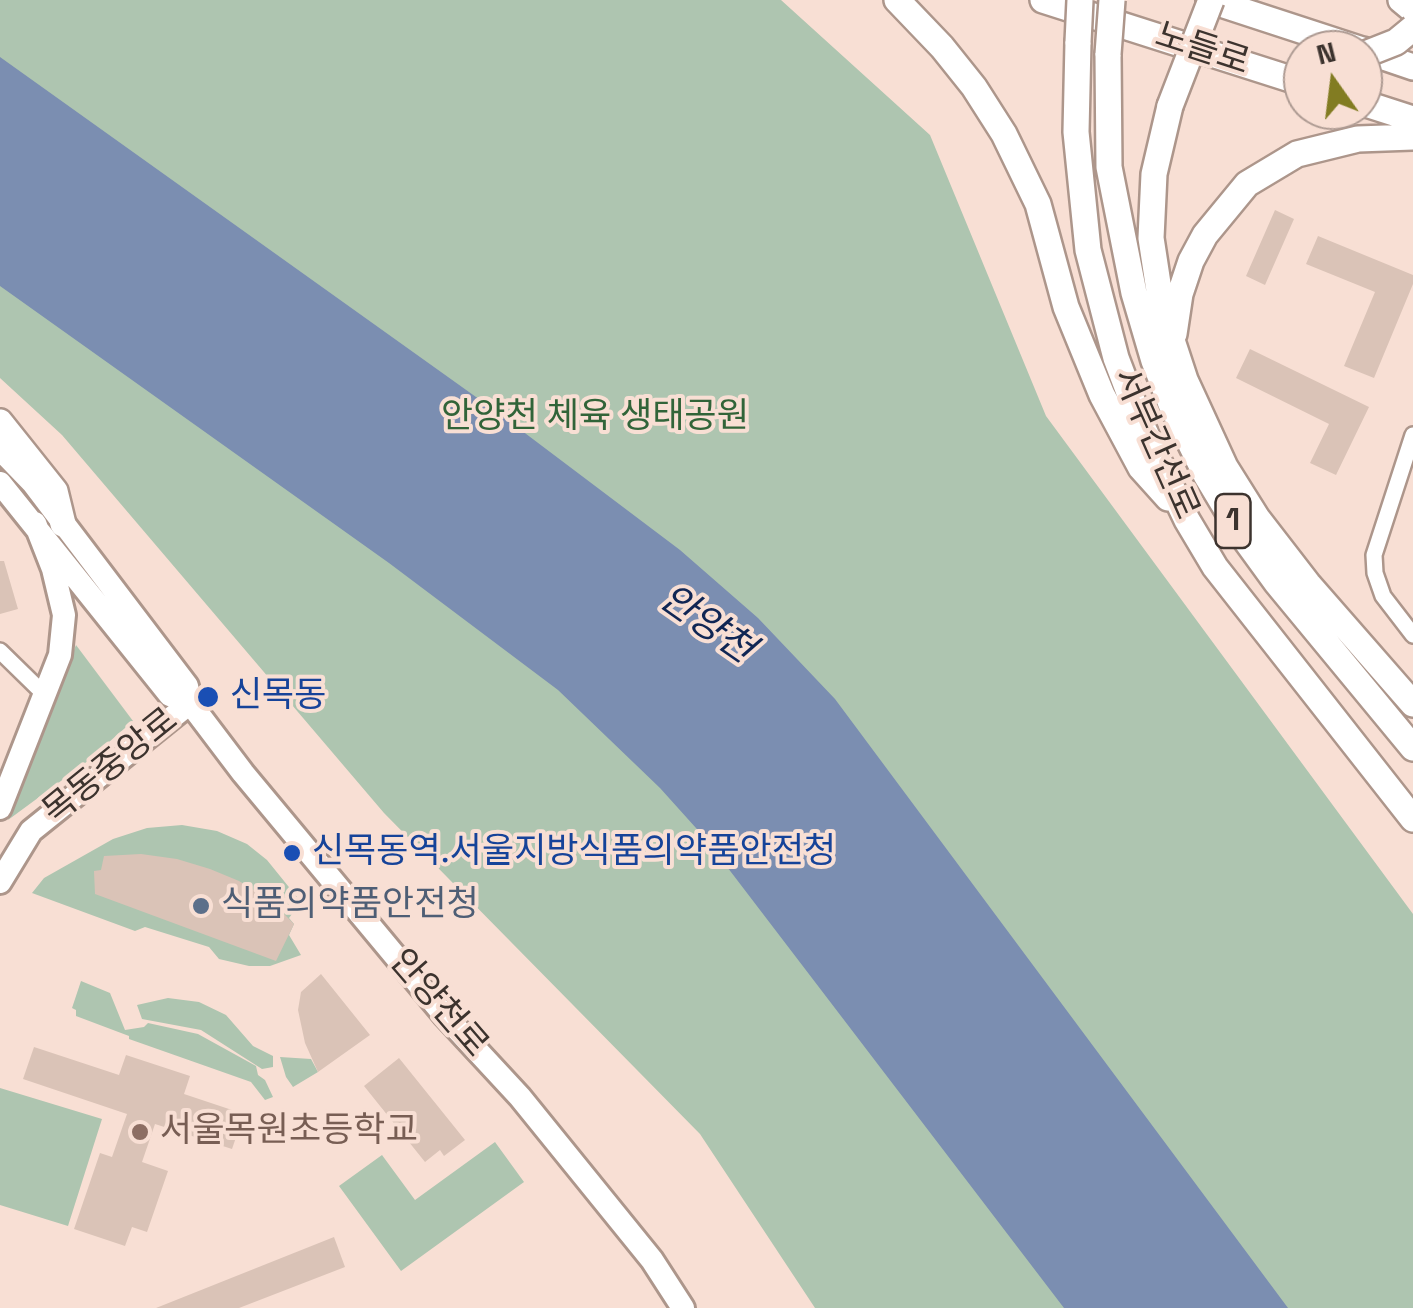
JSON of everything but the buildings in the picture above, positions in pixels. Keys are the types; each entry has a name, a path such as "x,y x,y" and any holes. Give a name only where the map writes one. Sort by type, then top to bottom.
{"main road":[{"path":"897,0 951,57 1004,134 1038,204 1066,307 1102,395 1142,468 1187,520"},
{"name":"노들로","path":"1043,0 1283,76"},
{"name":"서부간선로","path":"1080,0 1078,173 1095,280 1127,389 1187,520 1227,582 1413,820"},
{"name":"서부간선로","path":"1112,0 1107,127 1112,185 1143,327 1171,404 1206,475 1244,538 1413,748"},
{"path":"1210,0 1170,106 1154,174 1151,238 1159,294 1172,344 1211,438 1248,504 1308,584 1413,704"},
{"name":"노들로","path":"1210,0 1298,30"},
{"path":"1401,0 1413,10"},
{"path":"1383,46 1396,42 1413,28"},
{"path":"1167,38 1283,62"},
{"name":"노들로","path":"1383,58 1413,67"},
{"path":"1383,109 1413,119"},
{"path":"1172,344 1190,261 1204,234 1247,184 1297,154 1358,139 1413,138"},
{"path":"0,422 56,491 63,524"},
{"name":"안양천로","path":"0,449 33,484 187,686 190,703 243,773 434,1002 520,1097 652,1260 683,1308"},
{"name":"안양천로","path":"0,483 170,695 190,703"},
{"path":"0,808 60,654 64,615 53,569 34,523"},
{"name":"목동중앙로","path":"0,882 31,832 190,703"}],"street":[{"path":"1413,435 1374,555 1383,596 1413,635"},
{"path":"0,651 45,695"}],"green space":[{"name":"안양천 체육 생태공원","path":"0,0 781,0 930,135 1046,416 1413,914 1413,1308 815,1308 700,1134 384,813 62,435 0,378"},
{"path":"76,645 133,721 84,764 8,820"},
{"path":"182,825 217,831 247,844 267,860 301,902 289,918 294,924 289,935 301,955 270,966 249,966 219,959 209,947 145,927 135,931 32,893 44,878 113,839 147,828"},
{"path":"81,981 110,993 125,1030 148,1023 198,1034 256,1066 273,1097 265,1100 251,1082 76,1016 72,1008"},
{"path":"168,998 199,1002 226,1015 253,1046 273,1056 273,1067 262,1069 201,1030 142,1019 137,1005"},
{"path":"280,1057 311,1059 318,1072 293,1087"},
{"path":"0,1088 102,1119 68,1226 0,1205"},
{"path":"495,1142 524,1182 401,1271 339,1186 382,1155 415,1200"}],"water":[{"name":"안양천","path":"0,57 497,412 680,550 758,618 835,699 1288,1308 1064,1308 705,838 660,788 558,690 389,563 0,286"}],"place":[{"name":"신목동","path":"208,697"},
{"name":"신목동역.서울지방식품의약품안전청","path":"292,853"},
{"name":"식품의약품안전청","path":"201,906"},
{"name":"서울목원초등학교","path":"140,1132"}]}
